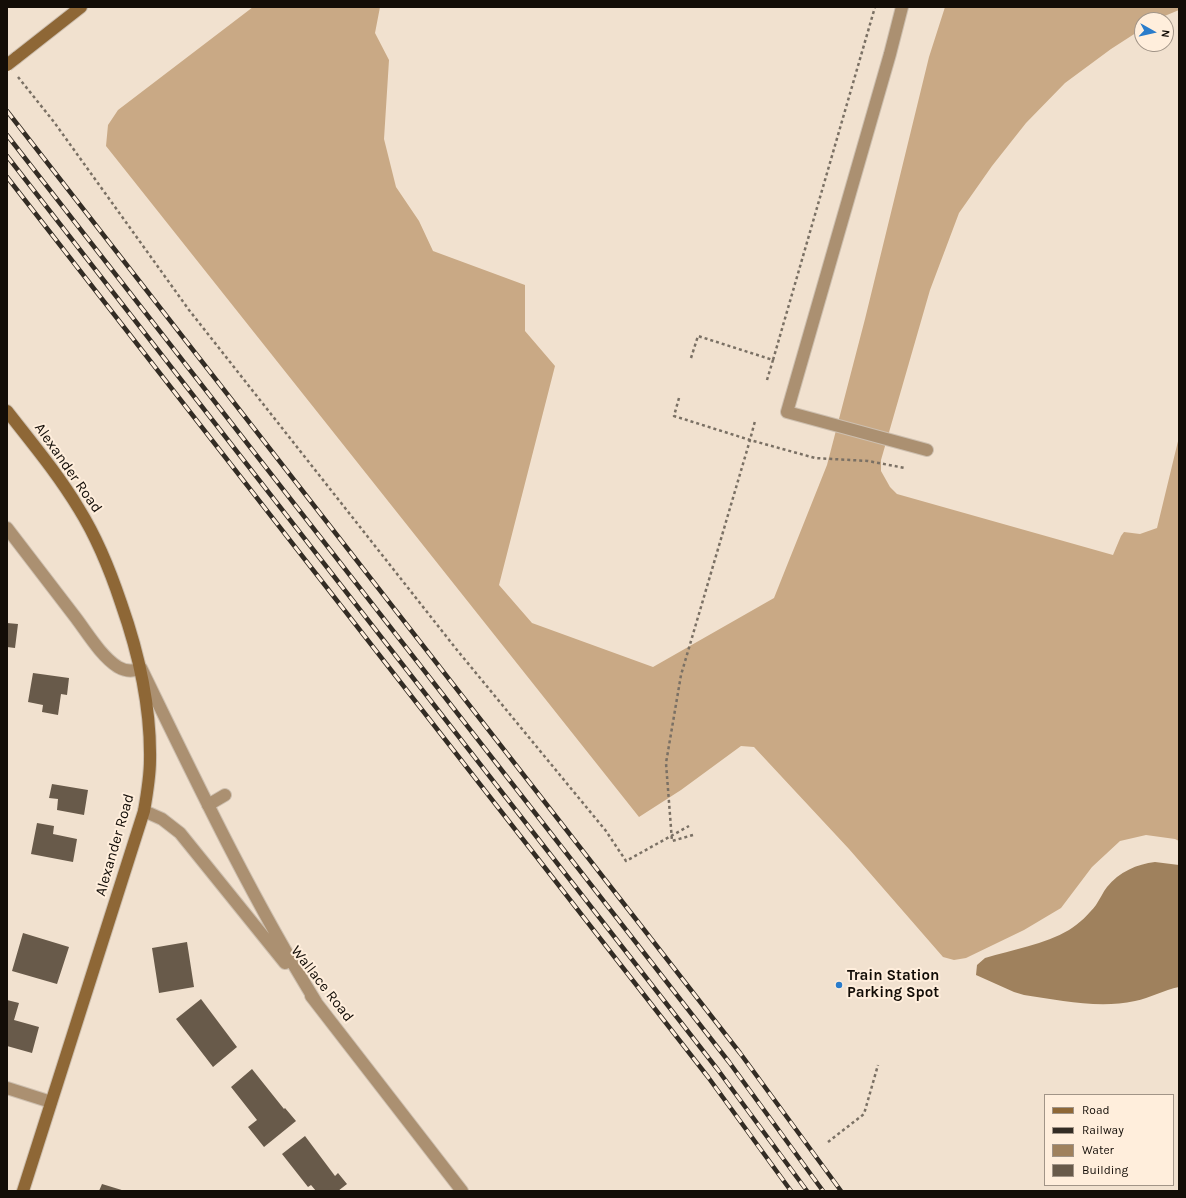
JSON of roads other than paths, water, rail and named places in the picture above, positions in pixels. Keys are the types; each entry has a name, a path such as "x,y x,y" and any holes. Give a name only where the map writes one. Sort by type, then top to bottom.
{"street":[{"path":"12,62 81,7"},
{"path":"902,7 890,54 787,412 927,450"},
{"name":"Alexander Road","path":"7,411 59,478 79,508 101,550 131,631 141,668 149,723 150,744 149,776 144,811 23,1191"},
{"path":"7,528 108,660 128,671 135,671 141,668 208,805 286,952 316,1002"},
{"path":"208,805 225,794"},
{"name":"Wallace Road","path":"144,811 162,819 180,833 316,1002 462,1191"},
{"path":"7,1088 51,1102"}],"water":[{"path":"1155,862 1179,865 1179,987 1135,1001 1093,1004 1024,995 976,975 977,965 985,958 1039,943 1069,930 1090,912 1107,887 1117,877 1135,867"}],"railway":[{"path":"7,111 740,1053 841,1191"},
{"path":"7,135 729,1062 823,1191"},
{"path":"7,156 718,1070 807,1191"},
{"path":"7,177 708,1077 791,1191"}],"place":[{"name":"Train Station Parking Spot","path":"839,985"}]}
